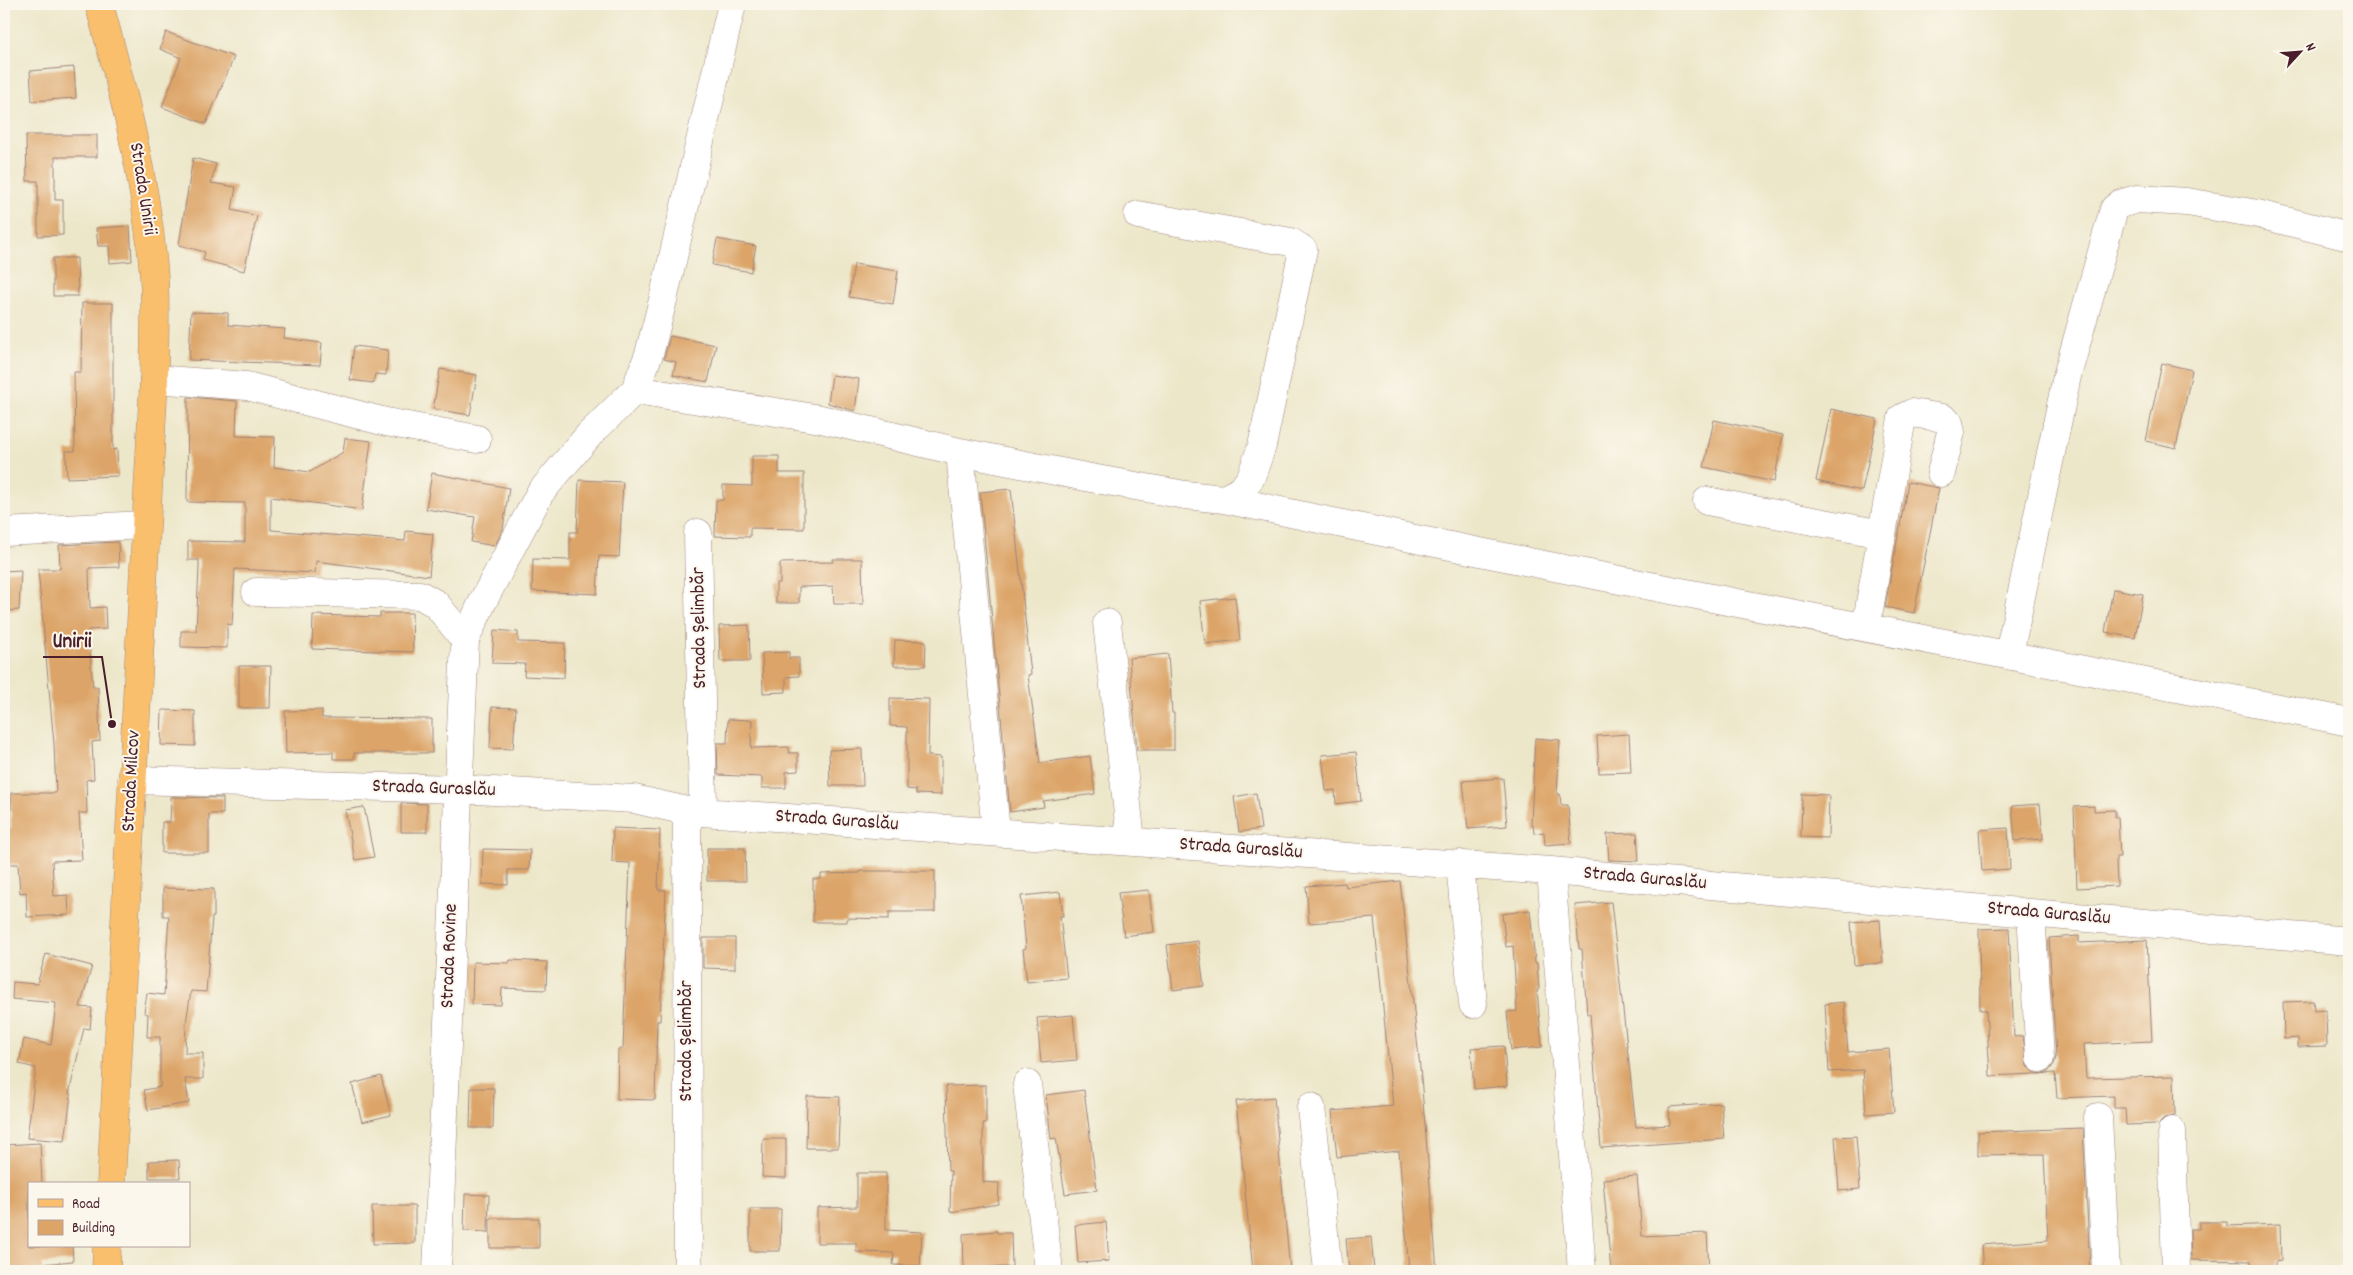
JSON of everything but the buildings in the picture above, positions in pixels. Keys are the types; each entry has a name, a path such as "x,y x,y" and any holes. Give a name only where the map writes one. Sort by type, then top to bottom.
{"main road":[{"name":"Strada Unirii","path":"99,4 131,119 147,206 154,267 154,379"},
{"name":"Strada Milcov","path":"110,1182 144,525 154,379"},
{"path":"106,1271 107,1248"}],"street":[{"path":"256,592 420,595 436,604 465,640 483,601 540,493 588,435 635,390 649,354 732,4"},
{"path":"2009,654 2067,376 2114,209 2120,204 2137,199 2187,202 2258,214 2349,237"},
{"path":"1138,215 1291,242 1303,250 1259,454 1251,478 1242,490 1224,499"},
{"path":"154,379 247,386 386,422 477,439"},
{"path":"635,390 821,419 960,452 1134,486 1224,499 1437,545 2009,654 2349,722"},
{"path":"1866,627 1902,418 1912,413 1943,418 1949,423 1951,432 1941,473"},
{"path":"960,452 996,832"},
{"path":"1707,500 1882,534"},
{"path":"4,532 144,525"},
{"name":"Strada Șelimbăr","path":"688,1271 698,533"},
{"path":"1107,623 1131,841"},
{"name":"Strada Rovine","path":"437,1271 465,640"},
{"name":"Strada Guraslău","path":"132,780 457,789 634,799 695,811 1551,871 2349,940"},
{"path":"1460,864 1473,1004"},
{"path":"1551,871 1582,1271"},
{"path":"2031,913 2040,1058"},
{"path":"1027,1084 1049,1271"},
{"path":"1311,1107 1328,1271"},
{"path":"2098,1117 2106,1271"},
{"path":"2172,1131 2176,1271"}],"place":[{"name":"Unirii","path":"112,724"}]}
